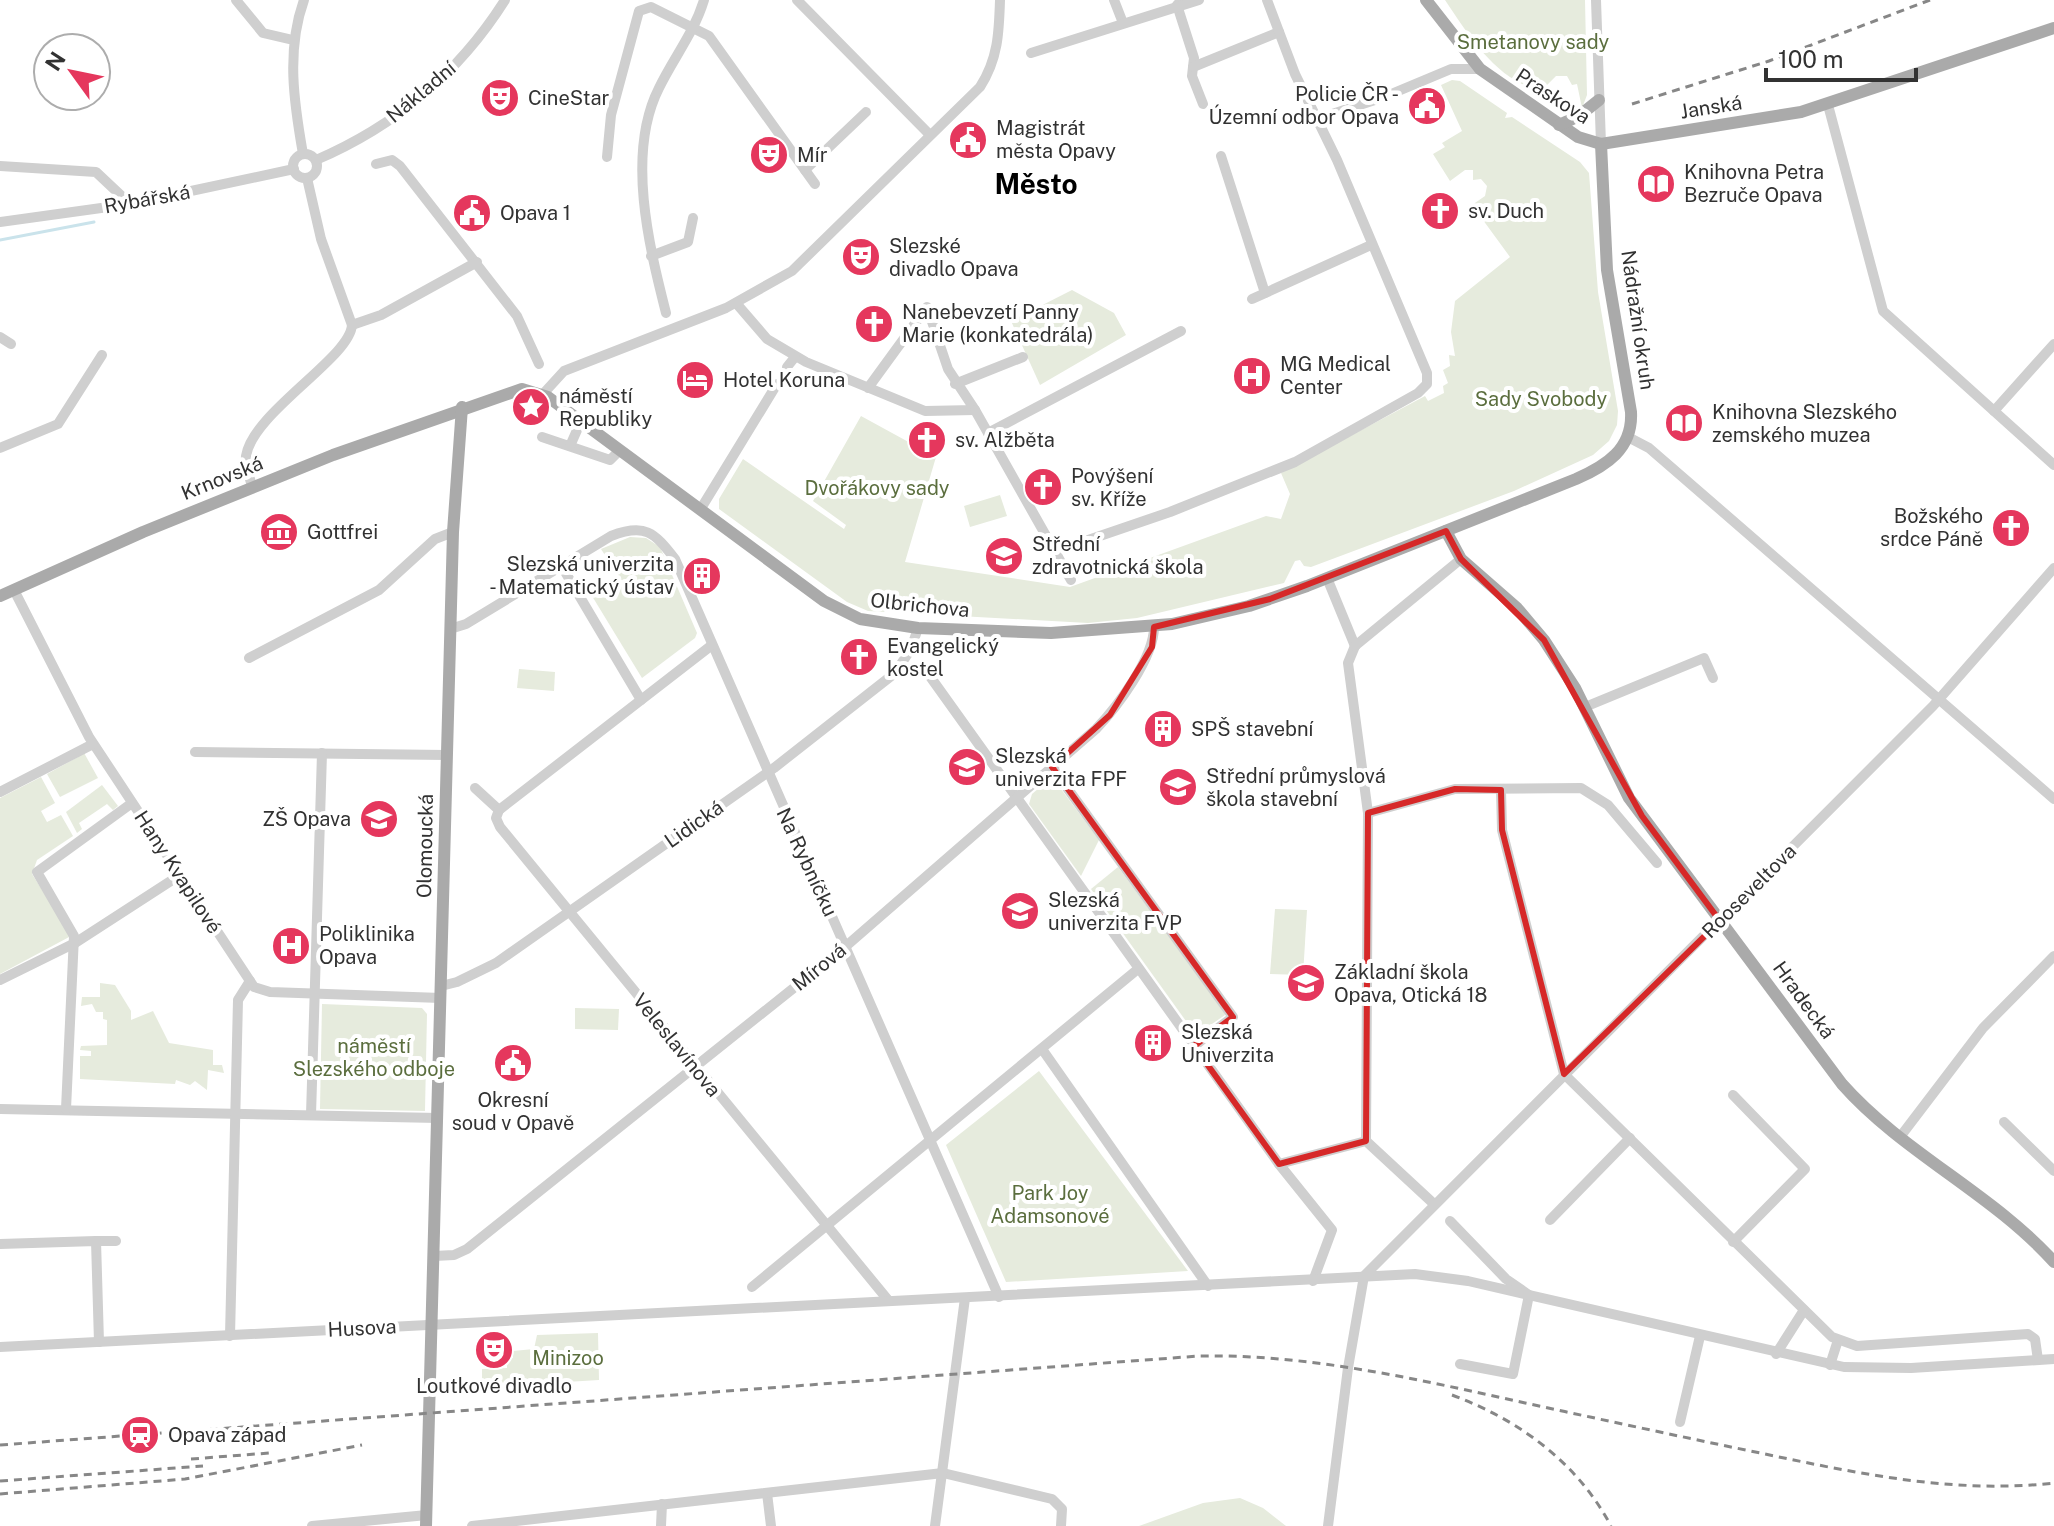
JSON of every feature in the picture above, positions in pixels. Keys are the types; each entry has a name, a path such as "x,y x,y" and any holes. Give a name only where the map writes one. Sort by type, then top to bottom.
{"main road":[{"name":"Praskova","path":"1426,0 1480,69 1559,125 1582,139 1601,144"},
{"name":"Janská","path":"1601,144 1828,105 2054,28"},
{"path":"1559,125 1579,116 1599,100"},
{"name":"Nádražní okruh","path":"1601,144 1607,270 1631,412 1628,437"},
{"path":"462,407 517,389 543,394"},
{"name":"Olbrichova","path":"543,394 835,608 876,623 918,628 1051,633 1154,627 1228,612 1312,584 1446,531"},
{"name":"Krnovská","path":"0,596 252,487 462,407"},
{"name":"Olomoucká","path":"426,1520 453,532 462,407"},
{"path":"1446,531 1602,467 1619,452 1628,437"},
{"name":"Hradecká","path":"1446,531 1461,559 1530,622 1567,674 1629,798 1842,1084 1900,1137 2000,1212 2054,1262"}],"street":[{"path":"236,0 263,33 293,40"},
{"path":"303,154 294,84 293,40 304,0"},
{"name":"Nákladní","path":"316,160 359,140 426,93 469,50 505,0"},
{"path":"666,313 651,256 643,188 645,132 658,90 695,28 704,0"},
{"path":"543,394 564,371 736,303 765,288 813,252 980,87 992,66 998,45 1000,0"},
{"path":"1114,0 1123,23"},
{"path":"1031,53 1179,3 1199,0"},
{"path":"1056,551 1170,512 1265,473 1335,440 1418,393 1427,384 1427,373 1267,0"},
{"name":"Nádražní okruh","path":"1596,0 1601,144"},
{"path":"804,2 930,135"},
{"path":"1179,3 1194,58 1192,76 1203,104"},
{"path":"607,157 611,115 639,11 651,7 709,36 815,184"},
{"path":"1193,67 1279,32"},
{"path":"1317,119 1384,97 1451,69 1480,69"},
{"path":"1828,105 1883,311 2054,465"},
{"path":"805,170 866,112"},
{"path":"303,154 316,160 317,170 307,178"},
{"path":"303,154 295,160 294,169 297,175 307,178"},
{"path":"1221,156 1265,293"},
{"path":"376,164 392,160 400,166 517,316 539,364"},
{"path":"0,166 96,172 130,204"},
{"name":"Rybářská","path":"0,222 130,204 294,169"},
{"path":"252,487 246,463 250,445 307,378 349,338 352,325 330,268 307,178"},
{"path":"651,256 688,242 693,218"},
{"path":"1252,299 1371,245"},
{"path":"352,325 381,315 477,262"},
{"path":"736,303 767,339 795,357 925,411 975,410"},
{"path":"868,388 927,307 955,384 975,410 1071,580"},
{"path":"988,433 1181,331"},
{"path":"0,337 11,344"},
{"path":"1994,411 2054,344"},
{"path":"0,448 58,424 102,355"},
{"path":"787,367 795,357"},
{"path":"955,384 1023,357"},
{"path":"700,510 777,384"},
{"path":"570,446 581,421"},
{"path":"542,437 610,460 619,451"},
{"path":"1628,437 1649,448 2054,799"},
{"name":"Na Rybníčku","path":"561,565 611,536 630,529 645,530 660,539 675,559 766,774 932,1139 999,1297"},
{"path":"249,658 379,590 435,539 453,532"},
{"path":"1434,1204 1366,1141 1368,813 1348,663 1355,646 1461,559"},
{"path":"450,629 466,624 561,565 641,700"},
{"name":"Rooseveltova","path":"1364,1276 1938,700 2054,568"},
{"path":"1327,578 1355,646"},
{"name":"Hany Kvapilové","path":"14,590 93,744 250,981"},
{"name":"Mírová","path":"434,1256 454,1255 467,1249 845,947 1052,767 1110,715 1152,647 1154,627"},
{"name":"Lidická","path":"441,992 492,965 766,774 895,673 911,649 918,628"},
{"path":"499,810 712,645"},
{"path":"1585,707 1704,658 1713,678"},
{"path":"924,668 1279,1164 1332,1230 1313,1281"},
{"path":"0,792 93,744"},
{"path":"195,752 447,755"},
{"path":"311,1115 322,753"},
{"path":"1052,767 1233,1017 1194,1046"},
{"name":"Veleslavínova","path":"475,788 499,810 498,824 888,1300"},
{"path":"1368,813 1455,789 1589,791 1608,805 1657,863"},
{"path":"1501,790 1502,830 1564,1074 1733,1242 1838,1340 1857,1346 2024,1334 2035,1339 2038,1360"},
{"path":"66,1109 75,943 73,932 37,872 132,803"},
{"path":"0,980 75,943 180,875"},
{"path":"1900,1137 1977,1035 2054,956"},
{"path":"752,1287 1138,969"},
{"path":"230,1336 238,1000 250,981 264,992 441,992"},
{"path":"1042,1049 1208,1286"},
{"path":"1733,1095 1805,1169 1733,1242"},
{"path":"0,1109 438,1118"},
{"path":"2004,1122 2054,1171"},
{"path":"1550,1220 1630,1138"},
{"path":"1279,1164 1366,1141"},
{"path":"1450,1221 1506,1279 1529,1295 1513,1374 1460,1364"},
{"path":"96,1241 99,1342"},
{"path":"0,1244 116,1241"},
{"name":"Husova","path":"0,1347 1364,1276 1439,1275 1830,1365 1868,1369 1911,1368 2054,1359"},
{"path":"1328,1526 1364,1276"},
{"path":"935,1526 965,1298"},
{"path":"1776,1354 1804,1310"},
{"path":"1680,1422 1700,1336"},
{"path":"1830,1365 1838,1340"},
{"path":"472,1526 532,1522 662,1504 943,1473 1052,1499 1062,1509 1061,1526"},
{"path":"767,1493 771,1526"},
{"path":"661,1526 662,1504"},
{"path":"312,1526 426,1520"}],"highlighted area":[{"path":"1446,531 1461,559 1544,640 1642,816 1720,921 1564,1074 1502,830 1501,790 1455,789 1368,813 1366,1141 1279,1164 1194,1046 1233,1017 1052,767 1110,715 1152,647 1154,627 1270,599"}],"green space":[{"name":"Smetanovy sady","path":"1445,0 1585,0 1587,95 1582,108 1577,84 1572,85 1567,76 1556,76 1547,85 1522,84 1510,77 1479,47"},
{"path":"1452,80 1460,81 1507,113 1505,118 1512,117 1580,162 1589,173 1598,292 1618,411 1617,425 1609,441 1593,455 1514,491 1311,567 1304,566 1300,560 1295,561 1284,583 1137,618 1088,623 868,611 847,602 719,509 719,499 743,459 844,529 846,525 813,501 861,416 936,457 905,562 1070,587 1266,516 1281,519 1290,494 1281,473 1425,396 1428,401 1444,393 1443,386 1448,383 1443,370 1450,366 1449,355 1455,356 1451,332 1455,301 1510,257 1472,205 1485,196 1487,186 1481,179 1473,180 1473,170 1465,170 1450,181 1433,154 1445,147 1442,143 1462,131 1441,85"},
{"path":"1072,290 1114,313 1126,335 1040,385 1011,321"},
{"path":"1000,495 1007,516 970,527 964,506"},
{"path":"630,537 646,538 660,547 697,633 695,638 642,678 592,596 619,577 601,549"},
{"path":"519,669 555,672 554,691 517,688"},
{"path":"83,751 98,778 60,797 47,774"},
{"path":"41,777 55,803 41,811 47,822 61,815 73,836 37,860 32,874 71,936 0,974 0,798"},
{"path":"1052,777 1099,840 1081,876 1029,804 1032,794"},
{"path":"102,785 118,806 113,810 107,804 79,823 82,829 77,833 66,812"},
{"path":"1118,867 1224,1011 1225,1015 1196,1035 1091,889"},
{"path":"1275,909 1307,910 1303,975 1270,974"},
{"path":"100,983 115,985 131,1011 131,1020 153,1011 169,1043 213,1050 213,1065 222,1065 224,1073 208,1070 207,1090 195,1081 190,1085 176,1080 175,1084 80,1079 80,1056 91,1056 91,1051 80,1050 81,1046 107,1045 107,1020 103,1019 103,1012 96,1012 92,1004 81,1006 82,997 100,997"},
{"name":"náměstí Slezského odboje","path":"322,1004 422,1008 427,1014 425,1111 320,1109"},
{"path":"575,1008 619,1009 618,1030 575,1029"},
{"name":"Park Joy Adamsonové","path":"1039,1071 1188,1271 1006,1282 946,1145"},
{"name":"Minizoo","path":"598,1333 599,1380 482,1387 482,1369 507,1368 507,1359 513,1358 513,1351 534,1349 537,1335"},
{"path":"1240,1498 1263,1508 1286,1526 1139,1526 1203,1503"}],"waterway":[{"path":"0,240 94,222"}],"railway":[{"path":"1632,104 1769,61 1930,0"},
{"path":"0,1445 1199,1356 1239,1356 1319,1363 1398,1376 1872,1475 1981,1486 2054,1483"},
{"path":"1452,1395 1500,1417 1544,1446 1581,1482 1611,1526"},
{"path":"0,1494 185,1479 362,1445"},
{"path":"191,1459 269,1453"},
{"path":"0,1481 203,1466"}],"place":[{"name":"CineStar","path":"500,98"},
{"name":"Policie ČR - Územní odbor Opava","path":"1427,106"},
{"name":"Magistrát města Opavy","path":"968,140"},
{"name":"Mír","path":"769,155"},
{"name":"Knihovna Petra Bezruče Opava","path":"1656,184"},
{"name":"sv. Duch","path":"1440,211"},
{"name":"Opava 1","path":"472,213"},
{"name":"Slezské divadlo Opava","path":"861,257"},
{"name":"Nanebevzetí Panny Marie (konkatedrála)","path":"874,324"},
{"name":"MG Medical Center","path":"1252,376"},
{"name":"Hotel Koruna","path":"695,380"},
{"name":"náměstí Republiky","path":"531,407"},
{"name":"Knihovna Slezského zemského muzea","path":"1684,423"},
{"name":"sv. Alžběta","path":"927,440"},
{"name":"Povýšení sv. Kříže","path":"1043,487"},
{"name":"Božského srdce Páně","path":"2011,528"},
{"name":"Gottfrei","path":"279,532"},
{"name":"Střední zdravotnická škola","path":"1004,556"},
{"name":"Slezská univerzita - Matematický ústav","path":"702,576"},
{"name":"Evangelický kostel","path":"859,657"},
{"name":"SPŠ stavební","path":"1163,729"},
{"name":"Slezská univerzita FPF","path":"967,767"},
{"name":"Střední průmyslová škola stavební","path":"1178,787"},
{"name":"ZŠ Opava","path":"379,819"},
{"name":"Slezská univerzita FVP","path":"1020,911"},
{"name":"Poliklinika Opava","path":"291,946"},
{"name":"Základní škola Opava, Otická 18","path":"1306,983"},
{"name":"Slezská Univerzita","path":"1153,1043"},
{"name":"Okresní soud v Opavě","path":"513,1063"},
{"name":"Loutkové divadlo","path":"494,1350"},
{"name":"Opava západ","path":"140,1435"}],"district":[{"name":"Město","path":"1036,184"}],"park label":[{"name":"Sady Svobody","path":"1541,399"},
{"name":"Dvořákovy sady","path":"877,488"}]}
